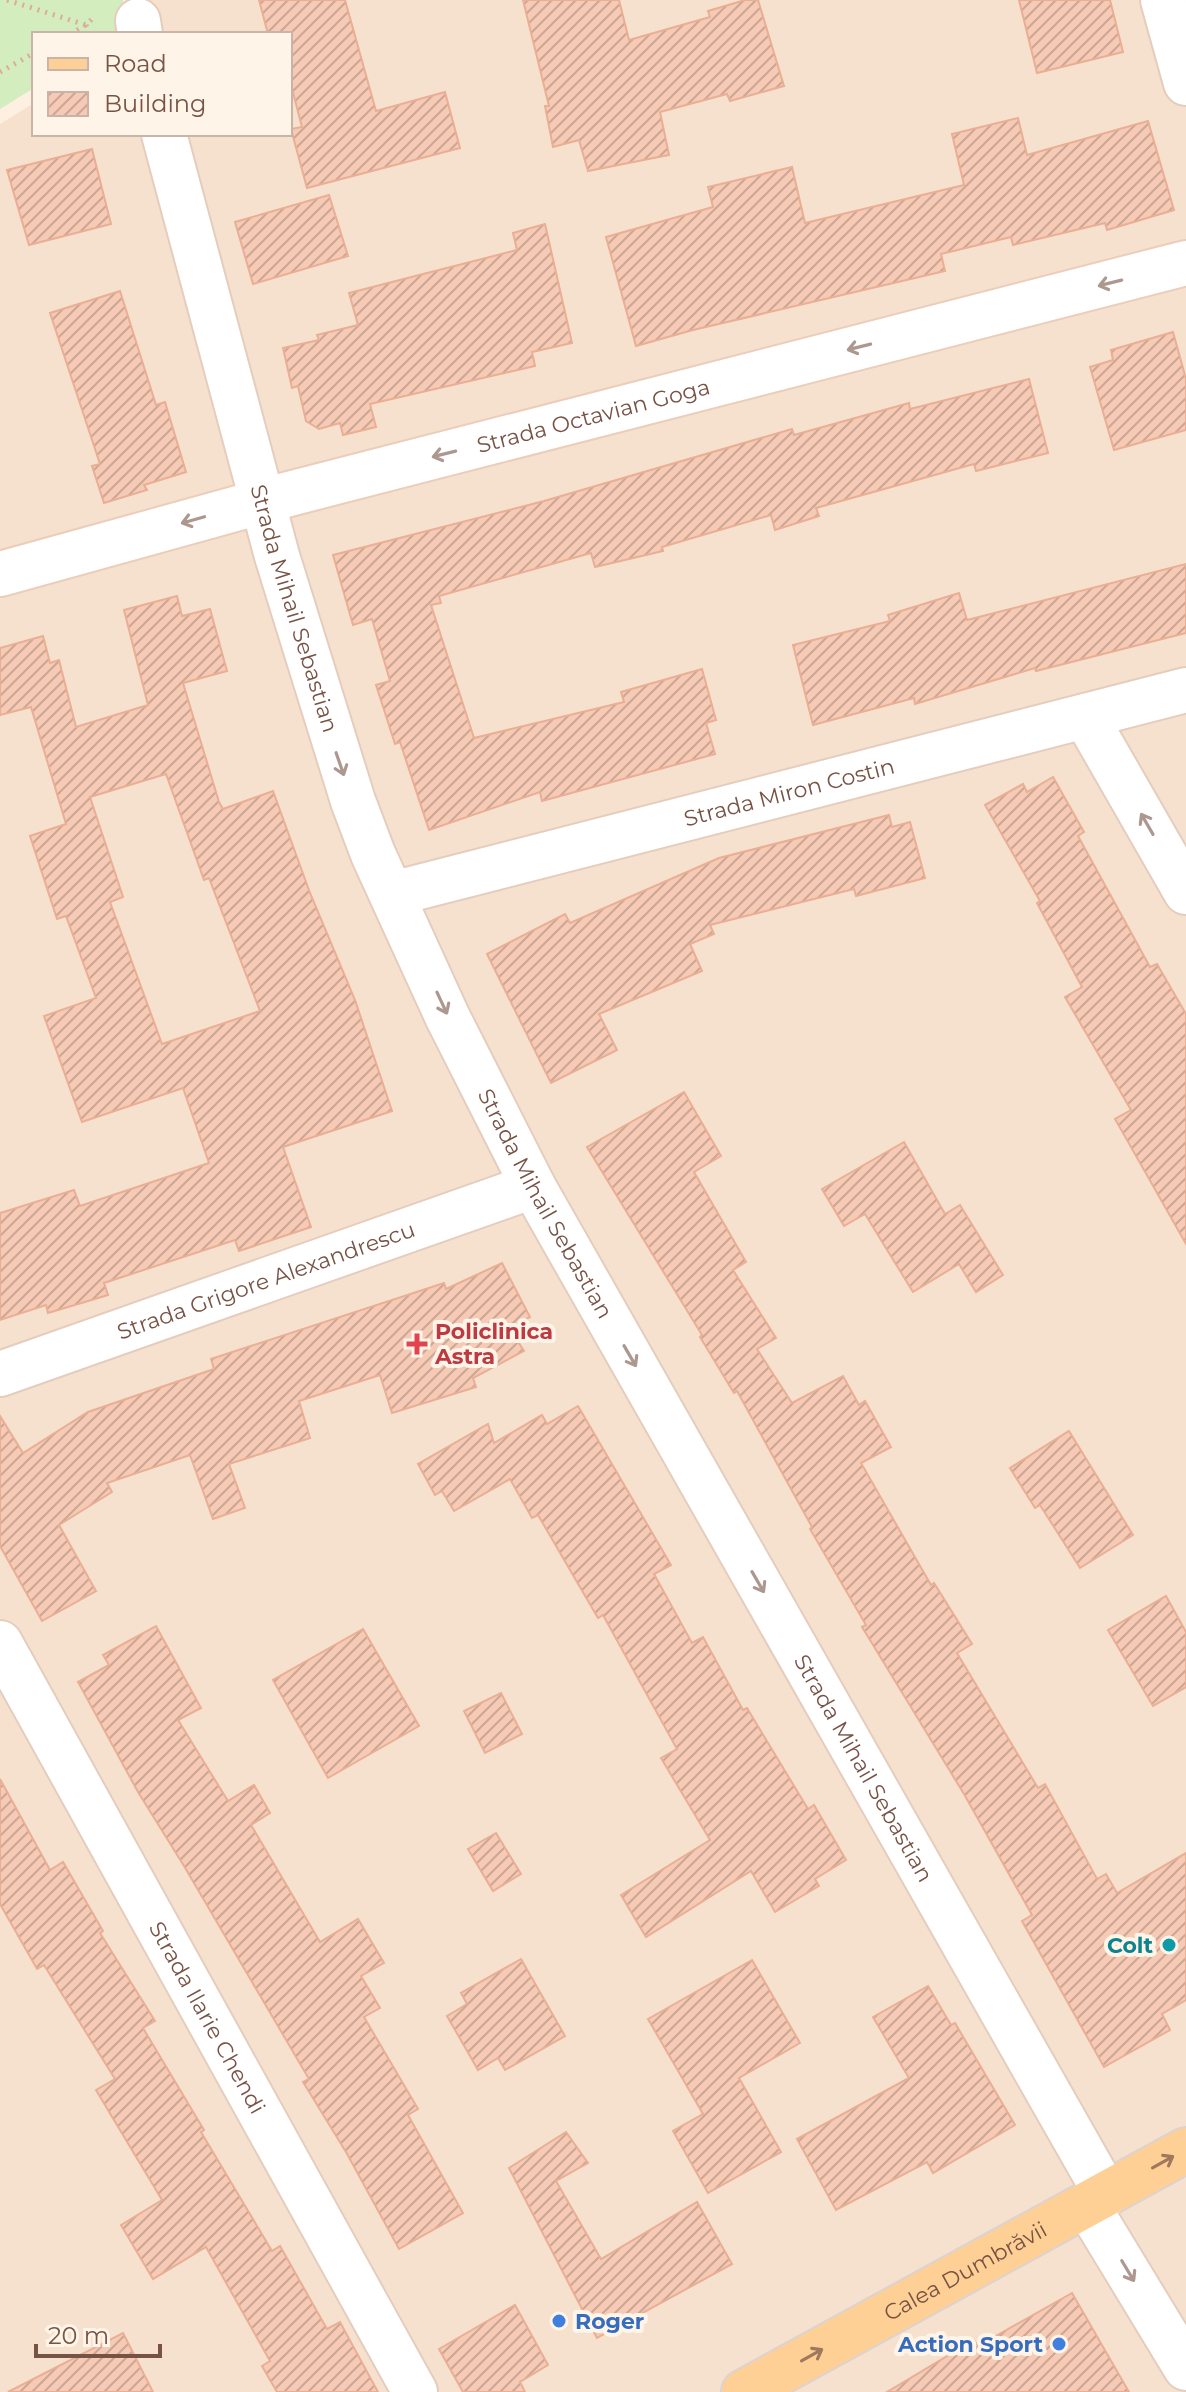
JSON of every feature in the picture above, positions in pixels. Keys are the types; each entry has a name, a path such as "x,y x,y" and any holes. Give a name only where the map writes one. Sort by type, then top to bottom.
{"main road":[{"name":"Calea Dumbrăvii","path":"744,2392 1186,2150"}],"street":[{"path":"1163,0 1186,83"},
{"name":"Strada Mihail Sebastian","path":"165,136 262,501 331,737 373,854 447,1016 533,1186 1097,2199 1186,2368"},
{"name":"Strada Octavian Goga","path":"0,574 262,501 1186,263"},
{"name":"Strada Miron Costin","path":"392,894 1186,690"},
{"path":"1085,716 1186,892"},
{"name":"Strada Grigore Alexandrescu","path":"0,1374 533,1186"},
{"name":"Strada Ilarie Chendi","path":"0,1643 415,2392"}],"path":[{"path":"7,0 86,25 89,32"},
{"path":"74,32 86,25"},
{"path":"0,72 32,54"}],"shaded area":[{"path":"131,0 1186,0 1186,2392 0,2392 0,124 32,104 32,136 292,136 292,32 129,32"}],"green space":[{"path":"0,0 123,0 123,32 32,32 32,89 0,109"}],"building":[{"path":"259,0 345,0 376,111 445,92 460,148 307,188 292,133 292,129 302,127 292,89 292,32 267,32"},
{"path":"523,0 619,0 629,40 710,17 708,11 745,0 758,0 784,86 730,101 727,94 660,112 669,155 588,171 579,140 553,147 545,106 549,106"},
{"path":"1019,0 1110,0 1123,52 1037,73"},
{"path":"1018,118 1027,155 1148,121 1174,210 1107,230 1105,223 1013,245 1011,237 941,254 945,271 636,346 606,237 713,207 708,187 792,167 805,223 964,185 952,134"},
{"path":"92,149 111,224 29,245 7,170"},
{"path":"329,195 348,256 253,284 235,222"},
{"path":"545,224 572,343 532,352 535,366 370,404 376,427 343,435 340,423 319,429 306,421 298,386 292,388 283,348 319,340 317,335 358,325 349,293 517,250 513,233"},
{"path":"120,291 156,405 165,402 186,472 144,485 147,490 104,503 92,466 100,464 50,313"},
{"path":"1173,332 1186,379 1186,430 1114,450 1090,367 1113,360 1111,350"},
{"path":"1029,379 1048,453 976,471 974,464 816,508 819,516 775,530 771,515 662,547 663,551 595,567 591,553 439,596 441,603 431,605 474,738 624,702 621,692 702,669 716,720 706,723 715,754 542,801 540,792 429,830 400,742 395,744 376,685 390,681 372,619 353,625 333,555 544,501 792,429 794,435 909,403 910,409"},
{"path":"1186,564 1186,633 1036,671 1035,668 915,704 914,698 813,725 793,645 890,621 888,615 959,593 967,620"},
{"path":"177,596 182,616 210,609 227,671 183,683 219,802 223,809 273,791 310,893 355,1000 392,1111 283,1147 311,1227 239,1251 235,1240 104,1283 108,1295 48,1313 46,1305 0,1320 0,1213 74,1190 80,1206 209,1163 183,1088 82,1122 44,1016 96,998 66,916 57,919 30,836 66,824 31,707 0,715 0,648 43,636 50,663 59,660 76,727 148,705 124,610","holes":["166,774 204,880 209,878 260,1011 162,1044 110,902 123,897 90,797"]},
{"path":"1053,777 1084,832 1078,836 1150,967 1157,964 1186,1014 1186,1244 1115,1119 1131,1110 1065,997 1082,987 1037,903 1040,901 985,805 1023,784 1027,792"},
{"path":"889,815 892,827 910,822 925,878 856,896 854,889 710,925 714,934 690,944 702,971 599,1014 617,1050 551,1083 487,954 565,914 570,923 719,858"},
{"path":"684,1092 721,1156 694,1172 746,1262 733,1270 776,1338 757,1349 792,1403 843,1376 859,1405 865,1401 891,1447 861,1463 931,1585 934,1583 972,1644 957,1653 1038,1788 1045,1784 1097,1879 1106,1874 1117,1893 1186,1853 1186,2000 1162,2014 1170,2030 1104,2067 1022,1921 1032,1915 964,1794 862,1627 866,1625 810,1529 812,1527 737,1391 734,1393 587,1147"},
{"path":"904,1142 945,1214 960,1205 1003,1275 976,1292 959,1264 913,1292 865,1214 844,1226 822,1189"},
{"path":"502,1263 530,1317 509,1328 524,1351 473,1378 476,1387 392,1413 380,1375 299,1401 310,1438 229,1464 245,1508 213,1519 190,1455 107,1483 112,1492 59,1525 96,1591 42,1621 0,1546 0,1416 23,1453 88,1412 214,1369 211,1359 444,1283 446,1289"},
{"path":"578,1406 671,1565 654,1574 692,1643 703,1637 743,1710 747,1708 808,1809 814,1805 846,1860 815,1879 819,1886 775,1912 751,1871 646,1937 621,1895 710,1840 661,1758 677,1749 603,1615 598,1618 538,1515 532,1518 510,1479 454,1511 442,1491 435,1495 418,1464 488,1424 494,1443 542,1415 547,1424"},
{"path":"1069,1431 1133,1535 1080,1568 1040,1505 1035,1508 1010,1468"},
{"path":"1166,1596 1186,1632 1186,1687 1153,1706 1108,1630"},
{"path":"156,1626 201,1708 178,1720 228,1801 254,1785 270,1813 251,1825 320,1942 358,1919 384,1963 361,1976 380,2008 364,2017 418,2109 408,2115 463,2213 399,2249 303,2082 309,2079 138,1792 78,1682 109,1665 103,1655"},
{"path":"363,1629 419,1726 328,1778 273,1680"},
{"path":"501,1693 522,1734 485,1753 464,1711"},
{"path":"0,1779 50,1870 63,1862 103,1931 100,1933 155,2021 143,2028 272,2251 280,2246 327,2329 340,2322 378,2392 277,2392 262,2366 270,2361 206,2247 153,2279 121,2225 162,2200 96,2090 115,2079 44,1965 37,1969 0,1904"},
{"path":"496,1833 521,1874 493,1891 468,1849"},
{"path":"521,1959 565,2036 505,2070 498,2058 478,2070 447,2016 467,2004 461,1993"},
{"path":"752,1960 800,2043 739,2078 781,2152 708,2193 673,2131 703,2114 648,2019"},
{"path":"928,1986 951,2025 955,2023 1015,2125 933,2173 927,2162 836,2210 797,2139 909,2078 873,2017"},
{"path":"566,2132 588,2163 556,2181 601,2259 697,2202 732,2264 597,2338 509,2168"},
{"path":"1072,2293 1129,2392 887,2392 974,2340 978,2346"},
{"path":"515,2305 548,2365 520,2382 525,2392 463,2392 439,2349"},
{"path":"123,2333 153,2392 8,2392"}],"place":[{"name":"Policlinica Astra","path":"417,1344"},
{"name":"Colt","path":"1169,1945"},
{"name":"Roger","path":"559,2321"},
{"name":"Action Sport","path":"1059,2344"}]}
